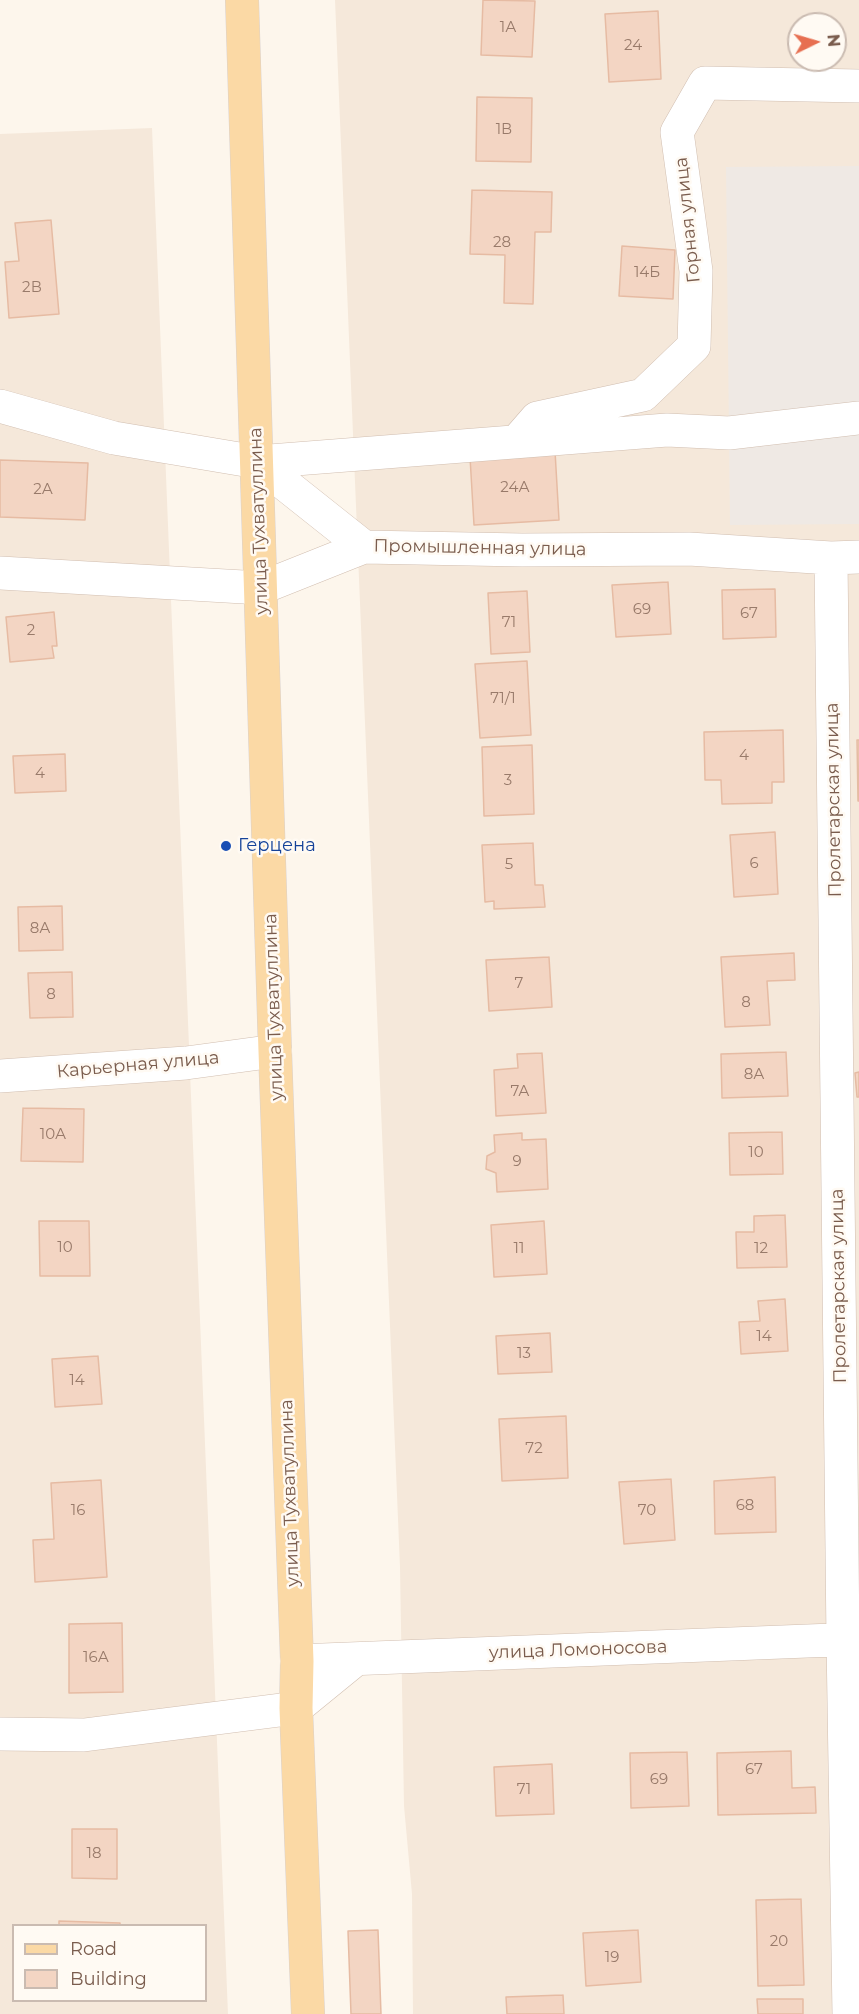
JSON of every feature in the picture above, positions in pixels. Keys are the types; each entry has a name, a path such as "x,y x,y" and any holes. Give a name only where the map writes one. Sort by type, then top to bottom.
{"main road":[{"name":"улица Тухватуллина","path":"242,0 275,1051 297,1661 296,1708 308,2014"}],"street":[{"name":"Горная улица","path":"518,441 537,418 643,394 694,346 696,271 677,132 705,82 859,86"},
{"path":"0,406 114,438 257,462 666,430 729,433 859,418"},
{"path":"257,462 364,547"},
{"name":"Промышленная улица","path":"0,573 261,588 364,547 522,550 689,549 845,558"},
{"name":"Пролетарская улица","path":"845,558 851,1639 849,2014"},
{"name":"Карьерная улица","path":"0,1076 186,1063 275,1051"},
{"name":"улица Ломоносова","path":"297,1661 851,1639"},
{"path":"0,1734 84,1735 296,1708 356,1659"}],"shaded area":[{"path":"335,0 859,0 859,2014 413,2014 412,1894 404,1806 400,1567"},
{"path":"152,128 228,2014 0,2014 0,134"},
{"path":"859,166 859,524 730,525 726,167"}],"building":[{"path":"483,0 535,1 532,57 481,55"},
{"path":"658,11 661,79 609,82 605,14"},
{"path":"477,97 532,98 531,162 476,161"},
{"path":"472,190 552,192 551,232 535,232 533,304 504,303 505,255 470,254"},
{"path":"51,220 59,314 9,318 5,262 19,261 15,223"},
{"path":"622,246 675,250 673,299 619,296"},
{"path":"555,451 559,520 474,525 470,457"},
{"path":"0,460 88,463 85,520 0,517"},
{"path":"668,582 671,634 616,637 612,585"},
{"path":"775,589 776,637 723,639 722,590"},
{"path":"527,591 530,652 491,654 488,593"},
{"path":"54,612 57,646 52,646 54,658 10,662 6,617"},
{"path":"527,661 531,735 480,738 475,664"},
{"path":"783,730 784,782 772,782 772,803 722,804 721,780 705,780 704,732"},
{"path":"857,740 859,740 859,801 858,801"},
{"path":"532,745 534,814 484,816 482,747"},
{"path":"65,754 66,791 15,793 13,756"},
{"path":"775,832 778,894 734,897 730,835"},
{"path":"533,843 535,885 543,885 545,907 494,909 494,901 485,902 482,845"},
{"path":"62,906 63,950 19,951 18,907"},
{"path":"794,953 795,980 767,981 770,1025 725,1027 721,957"},
{"path":"549,957 552,1007 489,1011 486,960"},
{"path":"72,972 73,1017 30,1018 28,973"},
{"path":"786,1052 788,1096 722,1098 721,1054"},
{"path":"542,1053 546,1113 496,1116 494,1070 518,1068 517,1054"},
{"path":"859,1072 859,1097 857,1097 855,1073"},
{"path":"23,1108 84,1109 83,1162 21,1161"},
{"path":"782,1132 783,1174 730,1175 729,1133"},
{"path":"522,1133 522,1140 546,1139 548,1189 497,1192 496,1173 486,1169 487,1156 495,1152 494,1135"},
{"path":"785,1215 787,1267 737,1268 736,1232 754,1232 754,1216"},
{"path":"39,1221 89,1221 90,1276 40,1276"},
{"path":"544,1221 547,1274 494,1277 491,1225"},
{"path":"785,1299 788,1351 741,1354 739,1322 760,1321 758,1301"},
{"path":"550,1333 552,1372 498,1374 496,1336"},
{"path":"98,1356 102,1404 55,1407 52,1359"},
{"path":"566,1416 568,1478 502,1481 499,1419"},
{"path":"775,1477 776,1532 715,1534 714,1481"},
{"path":"671,1479 675,1540 624,1544 619,1482"},
{"path":"101,1480 107,1577 35,1582 33,1540 54,1539 51,1483"},
{"path":"122,1623 123,1692 69,1693 69,1624"},
{"path":"791,1751 792,1788 815,1787 816,1813 718,1815 717,1753"},
{"path":"687,1752 689,1806 631,1808 630,1753"},
{"path":"552,1764 554,1814 496,1816 494,1767"},
{"path":"72,1829 117,1829 117,1879 72,1878"},
{"path":"801,1899 804,1985 758,1986 756,1900"},
{"path":"59,1921 120,1923 120,1924 59,1924"},
{"path":"378,1930 381,2014 351,2014 348,1931"},
{"path":"638,1930 641,1982 586,1986 583,1933"},
{"path":"563,1995 564,2014 507,2014 506,1997"},
{"path":"757,1999 803,1999 803,2014 758,2014"}],"place":[{"name":"Герцена","path":"226,846"}]}
